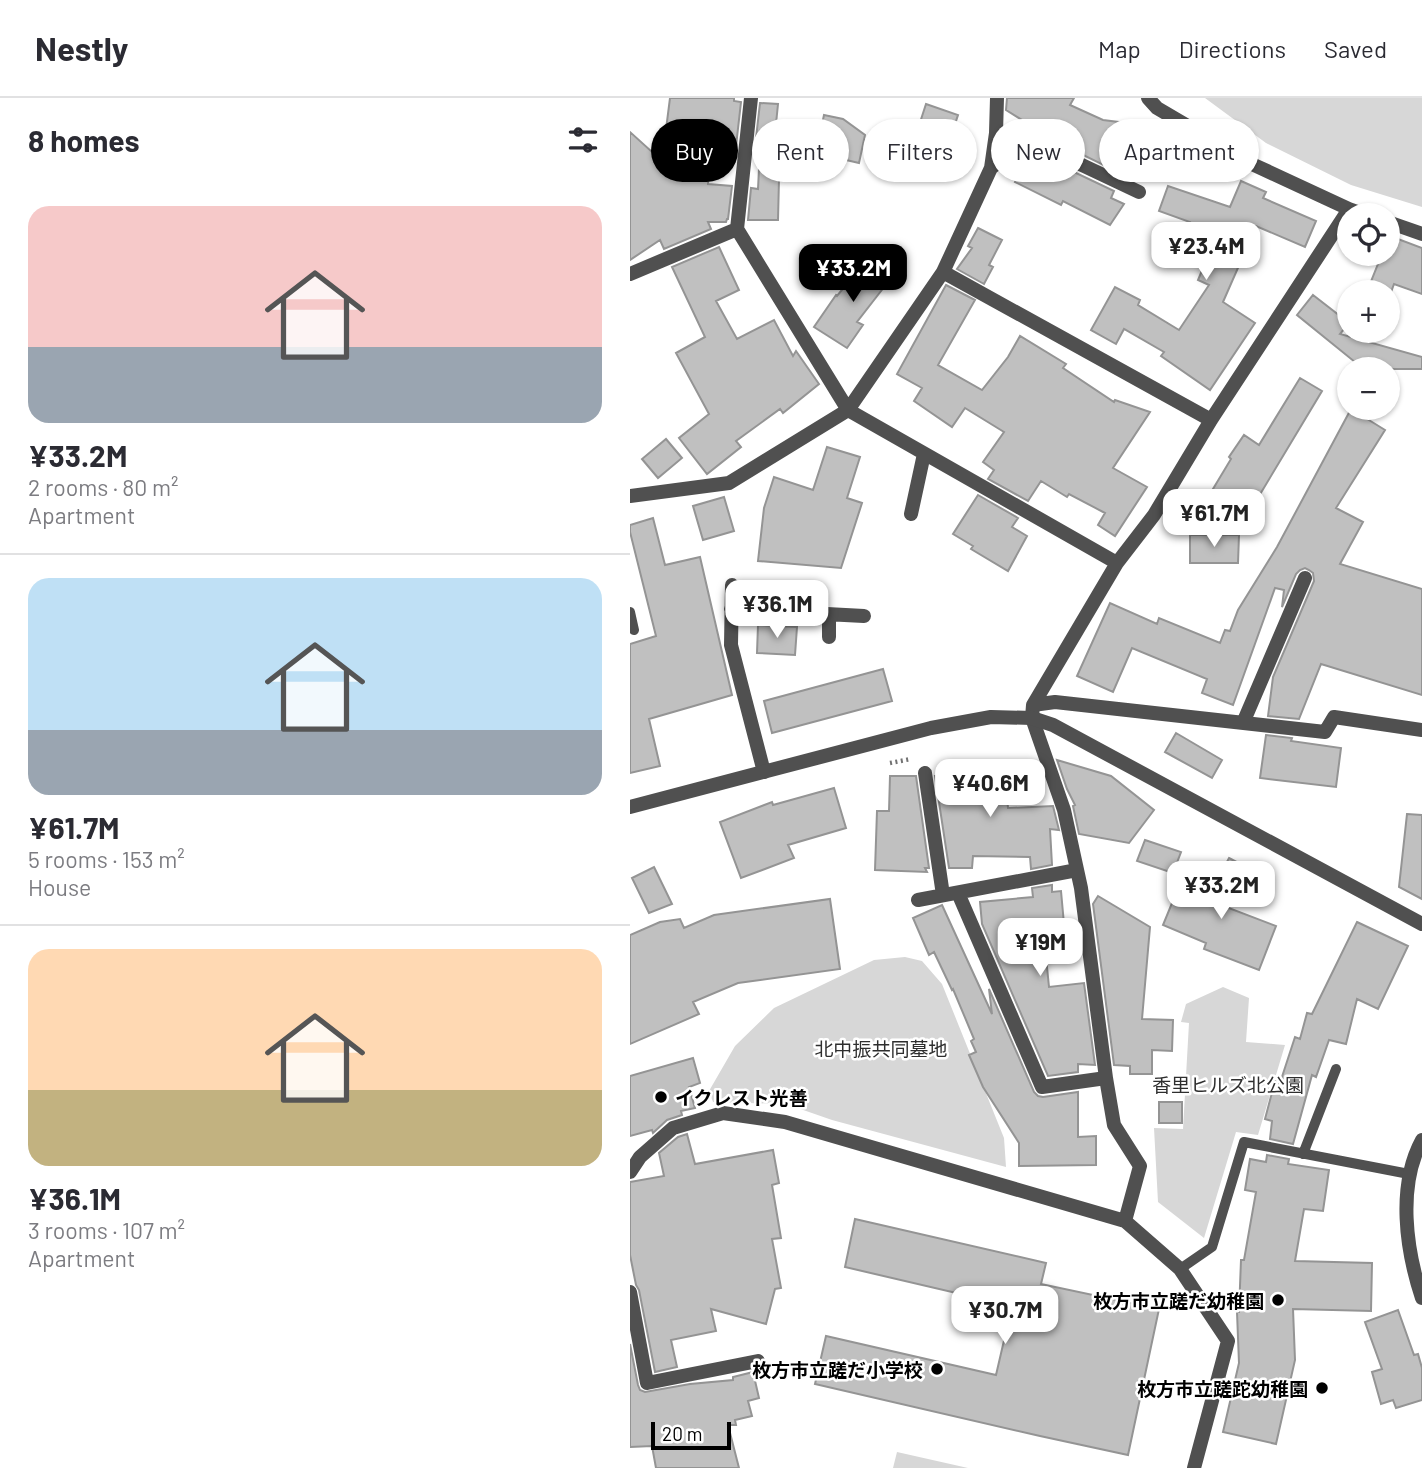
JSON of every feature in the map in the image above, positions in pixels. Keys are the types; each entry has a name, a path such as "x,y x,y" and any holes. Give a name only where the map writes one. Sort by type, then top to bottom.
{"street":[{"path":"751,98 737,229 848,410 1117,563"},
{"path":"996,119 997,98"},
{"path":"1148,98 1157,108 1234,154 1337,203"},
{"path":"1085,166 1139,192"},
{"path":"630,496 729,483 848,410 943,272 991,169"},
{"path":"1400,226 1422,234"},
{"path":"1125,1221 1140,1166 1114,1125 1077,870 1064,810 1033,711 1117,563 1154,515 1337,227"},
{"path":"630,274 737,229"},
{"path":"943,272 1212,420"},
{"path":"911,514 924,454"},
{"path":"1242,723 1305,578"},
{"path":"732,584 731,645 764,772"},
{"path":"731,609 864,617"},
{"path":"829,615 829,637"},
{"path":"630,807 932,728 1033,711 1055,702 1325,732 1334,717 1422,730"},
{"path":"1033,711 1054,725 1422,924"},
{"path":"925,774 943,895"},
{"path":"918,901 1077,870"},
{"path":"958,893 1042,1087 1106,1078"},
{"path":"630,1172 640,1157 673,1128 723,1113 785,1122 1125,1221 1180,1269 1228,1341 1194,1468"},
{"path":"1422,1140 1409,1174 1407,1202 1408,1249 1422,1298"},
{"path":"630,1292 647,1383 758,1361"}],"lane":[{"path":"630,612 634,629"},
{"path":"1303,1154 1336,1069"},
{"path":"1180,1269 1212,1247 1244,1142 1409,1174"}],"green space":[{"path":"1205,98 1422,98 1422,207 1351,185 1266,143 1259,138 1259,119 1233,119"},
{"name":"北中振共同墓地","path":"905,957 922,961 942,984 1004,1138 1006,1167 832,1120 786,1104 713,1102 709,1091 735,1046 774,1008 874,960"},
{"name":"香里ヒルズ北公園","path":"1223,987 1249,998 1246,1042 1285,1045 1258,1135 1236,1132 1204,1238 1158,1202 1154,1128 1183,1129 1189,1023 1181,1022 1186,1004"},
{"path":"897,1452 968,1468 893,1468"}],"building":[{"path":"670,98 734,98 734,101 741,102 738,128 738,119 667,119"},
{"path":"1007,98 1074,98 1070,105 1101,119 1099,163 1085,156 1085,119 1020,119 1006,110"},
{"path":"760,103 778,104 776,119 758,119"},
{"path":"926,104 958,115 957,119 921,119"},
{"path":"824,115 843,119 823,119"},
{"path":"849,123 863,134 859,163 849,161"},
{"path":"630,132 651,151 651,182 708,182 732,186 726,222 708,222 711,229 664,249 660,240 630,260"},
{"path":"1085,177 1114,191 1111,198 1124,204 1110,225 1063,201 1061,205 1015,182 1085,182"},
{"path":"758,182 779,182 778,220 748,220 751,188 758,189"},
{"path":"1241,182 1243,182 1266,192 1263,198 1316,221 1305,247 1256,226 1250,240 1244,237 1242,240 1248,245 1223,302 1255,323 1210,390 1161,356 1164,352 1124,329 1116,344 1091,330 1115,287 1140,300 1138,305 1179,330 1209,285 1198,280 1211,249 1184,239 1190,222 1159,211 1168,186 1230,207"},
{"path":"978,228 1002,240 989,265 993,267 984,284 957,269 972,248 968,246"},
{"path":"1400,240 1422,248 1422,294 1400,286 1400,280 1372,280 1377,266 1400,266"},
{"path":"719,247 739,290 716,301 737,339 774,320 793,356 796,351 819,384 783,413 780,409 736,441 741,447 707,474 679,438 709,414 676,353 705,337 672,267"},
{"path":"868,258 888,274 888,282 857,322 863,325 847,348 814,327 836,295"},
{"path":"946,285 975,300 938,365 982,390 1008,357 1020,336 1066,364 1063,368 1114,402 1115,400 1150,412 1113,468 1147,487 1115,536 1098,525 1105,513 1069,494 1067,497 1041,481 1028,501 988,479 994,470 983,462 1004,432 965,408 952,427 914,401 922,388 897,374"},
{"path":"1313,295 1337,314 1337,343 1372,343 1422,357 1422,369 1400,369 1400,357 1349,357 1297,315"},
{"path":"1300,378 1322,391 1247,516 1210,494 1244,435 1259,445"},
{"path":"1345,420 1369,420 1385,430 1336,508 1363,522 1340,564 1422,589 1422,695 1321,664 1299,719 1268,716 1273,677 1314,581 1313,573 1305,568 1296,574 1282,607 1284,590 1275,588 1233,705 1202,693 1207,679 1132,648 1113,692 1077,676 1110,603 1157,624 1159,618 1220,643 1225,630 1230,631 1238,610 1277,547"},
{"path":"666,439 682,458 658,478 642,459"},
{"path":"827,447 860,457 847,498 862,503 841,568 758,561 764,508 774,477 813,490"},
{"path":"978,495 1018,518 1012,527 1027,536 1008,571 971,549 973,546 953,534"},
{"path":"724,497 734,531 703,540 693,506"},
{"path":"653,518 665,565 700,557 732,695 649,719 660,766 630,773 630,644 656,636 630,525"},
{"path":"1190,535 1239,535 1238,563 1190,563"},
{"path":"758,625 797,627 795,655 757,653"},
{"path":"883,669 892,701 772,733 764,701"},
{"path":"1176,733 1222,760 1212,778 1165,752"},
{"path":"1266,735 1341,748 1336,787 1260,778"},
{"path":"1057,760 1111,776 1154,810 1129,843 1079,834 1073,806 1075,805"},
{"path":"997,764 998,786 1006,785 1008,808 1053,806 1059,830 1050,829 1052,865 1031,869 1030,857 973,856 972,868 949,868 935,776 939,776 938,767"},
{"path":"890,776 916,776 929,868 925,868 927,872 875,870 877,811 889,811"},
{"path":"834,788 846,828 788,845 794,858 741,878 720,822 772,802 773,805"},
{"path":"1407,814 1422,815 1422,899 1399,887"},
{"path":"1145,840 1181,852 1173,873 1137,861"},
{"path":"1229,858 1246,867 1226,907 1276,926 1259,970 1204,949 1206,943 1163,925 1179,886 1208,897"},
{"path":"654,867 672,904 649,913 632,878"},
{"path":"1052,885 1052,892 1061,891 1065,935 1044,937 1049,987 1084,983 1095,1065 1078,1064 1078,1072 1048,1076 982,924 980,902 1033,897 1032,888"},
{"path":"1098,896 1150,927 1142,1019 1173,1020 1172,1051 1152,1050 1152,1074 1130,1074 1130,1066 1114,1065 1093,904"},
{"path":"830,899 840,969 738,983 693,1002 699,1014 630,1044 630,935 660,922 680,919 684,928 714,915"},
{"path":"942,905 992,1014 989,989 1034,1092 1043,1097 1078,1092 1078,1137 1096,1136 1096,1165 1019,1166 1019,1143 983,1087 969,1055 976,1052 971,1041 974,1039 953,989 934,952 929,955 913,918"},
{"path":"1357,922 1408,946 1378,1009 1357,999 1346,1044 1329,1040 1316,1077 1312,1075 1293,1144 1270,1139 1272,1121 1265,1119 1275,1081 1280,1083 1295,1037 1300,1039 1307,1013 1312,1014"},
{"name":"イクレスト光善","path":"693,1058 700,1083 689,1087 695,1108 681,1111 682,1115 667,1120 653,1133 652,1130 630,1136 630,1076"},
{"path":"1159,1102 1182,1102 1182,1123 1159,1123"},
{"path":"687,1134 695,1164 773,1150 779,1183 772,1185 781,1238 772,1239 781,1288 775,1289 766,1324 711,1309 716,1331 671,1340 677,1367 655,1372 630,1255 630,1182 664,1176 659,1153 678,1137"},
{"path":"1267,1155 1289,1159 1288,1164 1329,1170 1323,1211 1304,1209 1295,1261 1372,1263 1371,1311 1293,1309 1295,1360 1276,1444 1223,1432 1239,1363 1237,1312 1241,1260 1244,1260 1256,1192 1245,1190 1250,1159 1266,1162"},
{"path":"855,1219 1046,1263 1041,1284 1159,1309 1128,1455 815,1384 826,1336 996,1375 1012,1306 845,1267"},
{"path":"1398,1310 1414,1355 1418,1354 1422,1368 1422,1400 1396,1408 1393,1400 1381,1404 1372,1372 1382,1369 1365,1322"},
{"path":"630,1344 638,1385 640,1390 645,1392 733,1380 733,1377 753,1372 759,1398 748,1401 752,1416 735,1420 736,1425 728,1425 739,1468 656,1468 652,1446 630,1447"}],"place":[{"name":"イクレスト光善","path":"661,1097"},
{"name":"枚方市立蹉だ幼稚園","path":"1278,1300"},
{"name":"枚方市立蹉だ小学校","path":"937,1369"},
{"name":"枚方市立蹉跎幼稚園","path":"1322,1388"}]}
